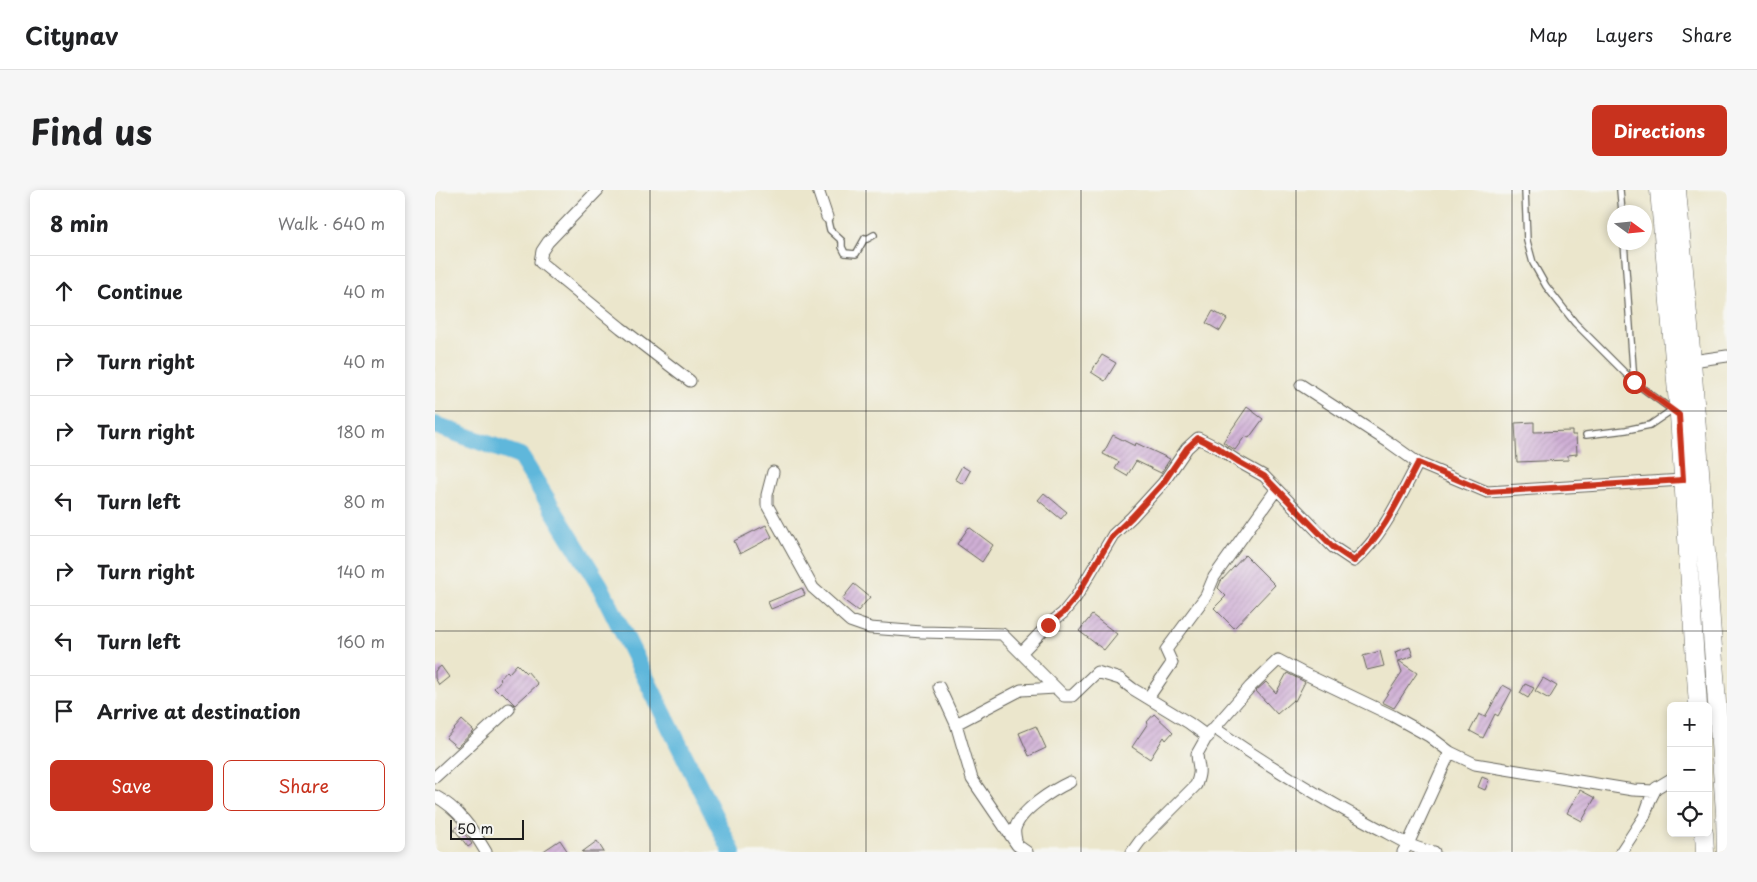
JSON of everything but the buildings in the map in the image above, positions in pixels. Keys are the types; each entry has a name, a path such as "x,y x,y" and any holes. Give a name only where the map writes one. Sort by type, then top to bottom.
{"main road":[{"path":"1659,190 1675,413 1683,480 1697,702"},
{"path":"1677,190 1692,361 1725,812 1726,852"},
{"path":"1704,837 1705,852"}],"street":[{"path":"598,190 548,242 542,251 540,262 690,381"},
{"path":"818,190 827,217"},
{"path":"1692,361 1727,356"},
{"path":"1301,386 1418,463 1487,492 1683,480"},
{"path":"1021,653 1048,625 1063,613 1076,597 1113,535 1163,483 1187,448 1198,438 1264,476 1333,547 1354,561 1366,550 1392,511 1418,463"},
{"path":"773,472 767,495 767,505 813,588 850,622 870,628 922,632 1001,634 1064,696 1072,696 1097,672 1120,678 1189,723 1211,733 1406,848 1433,852"},
{"path":"1148,698 1172,663 1166,650 1206,596 1214,577 1276,490"},
{"path":"1132,852 1140,841 1196,786 1200,775 1197,754 1211,733 1250,687 1279,660 1393,716 1429,736 1450,752 1475,764 1633,790 1654,791"},
{"path":"939,686 957,724 972,779 1017,845 1027,852"},
{"path":"957,724 1021,690 1056,688"},
{"path":"435,777 509,709"},
{"path":"1406,848 1450,752"},
{"path":"1621,852 1644,817 1654,791 1667,781"},
{"path":"1017,845 1015,829 1030,808 1049,793 1070,782"},
{"path":"435,796 448,804 460,816 474,832 486,852"}],"lane":[{"path":"1525,190 1527,241 1533,263 1546,286 1575,323 1634,382 1675,413 1650,425 1586,435"},
{"path":"1620,190 1621,205"},
{"path":"827,217 830,230 842,241 841,247 845,253 856,254 865,238 867,239 874,235"},
{"path":"1625,250 1634,382"}],"waterway":[{"path":"435,425 520,456 600,586 732,852"}],"route":[{"path":"1048,625 1063,613 1076,597 1113,535 1163,483 1187,448 1198,438 1264,476 1333,547 1354,561 1366,550 1392,511 1418,463 1442,475 1487,492 1671,479 1683,480 1679,415 1634,382"}]}
